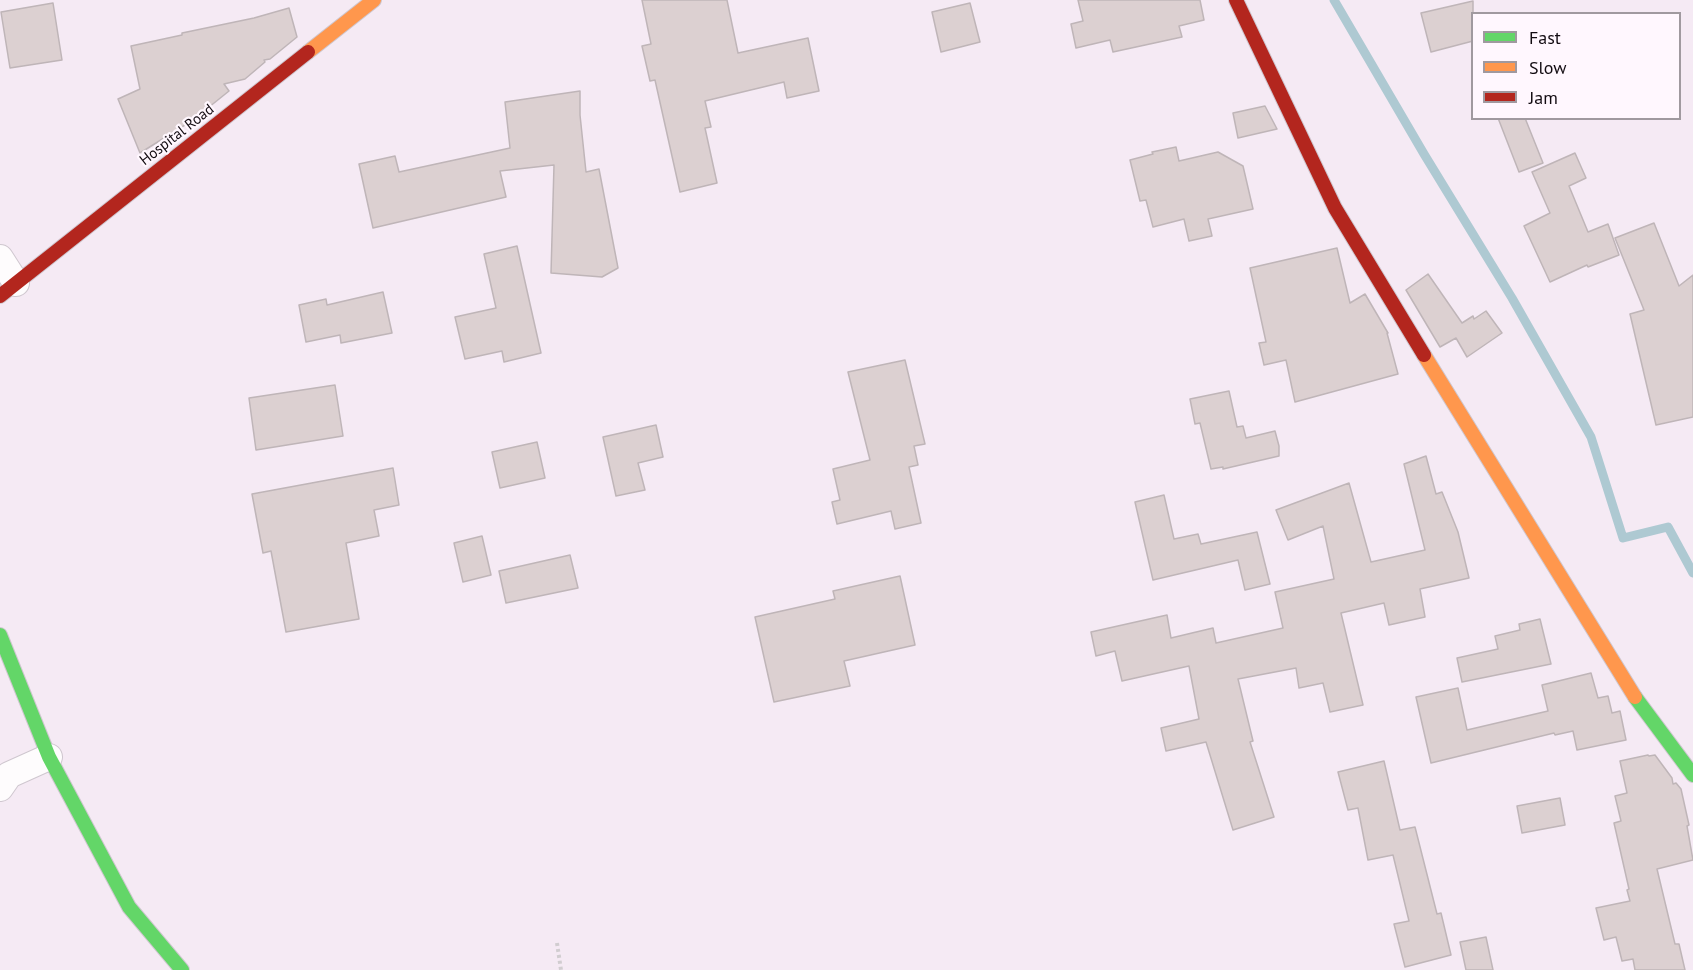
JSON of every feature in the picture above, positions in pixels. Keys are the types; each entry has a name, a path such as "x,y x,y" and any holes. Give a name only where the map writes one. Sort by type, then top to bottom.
{"street":[{"name":"Hospital Road","path":"8,289 374,0"},
{"path":"1236,0 1335,208 1492,470 1632,692 1693,775"},
{"path":"0,258 8,289"},
{"path":"0,635 49,757 129,907 182,970"},
{"path":"0,788 9,775 49,757"}],"path":[{"path":"557,943 561,970"}],"building":[{"path":"642,0 727,0 738,53 808,38 819,91 787,98 784,82 705,101 711,127 705,128 717,183 680,192 655,80 650,81 642,46 651,44"},
{"path":"1078,0 1200,0 1204,20 1179,26 1182,37 1113,52 1110,40 1076,48 1071,24 1083,21"},
{"path":"1473,1 1471,42 1431,52 1421,13"},
{"path":"53,3 62,60 10,68 1,12"},
{"path":"970,3 980,42 941,52 932,12"},
{"path":"289,8 297,37 270,59 264,60 265,62 245,79 224,84 229,91 193,120 140,153 118,99 140,89 131,46"},
{"path":"580,91 586,172 599,169 618,268 602,277 551,273 554,165 500,171 506,197 373,228 359,164 395,156 399,172 510,148 505,102"},
{"path":"1265,106 1277,129 1238,138 1233,113"},
{"path":"1499,120 1526,120 1543,163 1519,172"},
{"path":"1176,147 1179,161 1218,152 1243,166 1253,209 1208,219 1212,236 1189,241 1184,219 1153,227 1146,200 1140,201 1130,160"},
{"path":"1575,153 1586,178 1569,186 1588,232 1608,224 1619,255 1588,267 1587,265 1550,282 1524,226 1550,213 1532,172"},
{"path":"1654,223 1679,286 1693,275 1693,417 1656,425 1630,314 1644,310 1615,238"},
{"path":"517,246 541,353 504,362 502,351 465,359 455,317 496,308 484,254"},
{"path":"1337,248 1350,303 1365,294 1388,333 1398,374 1295,402 1286,360 1264,365 1259,343 1266,342 1250,268"},
{"path":"1428,274 1462,323 1486,311 1502,333 1467,357 1456,338 1440,347 1406,290"},
{"path":"383,292 392,333 341,343 340,335 306,342 299,305 326,299 327,305"},
{"path":"905,360 925,444 914,446 918,465 909,467 921,523 895,529 891,511 837,524 832,502 840,500 833,469 870,460 848,372"},
{"path":"335,385 343,436 256,450 249,398"},
{"path":"1229,391 1237,427 1243,426 1246,438 1275,431 1279,456 1223,469 1223,467 1211,469 1200,423 1195,424 1190,399"},
{"path":"656,425 663,457 638,463 645,490 616,496 603,437"},
{"path":"537,442 545,478 500,488 492,452"},
{"path":"1426,456 1436,494 1442,492 1458,532 1469,578 1420,589 1425,617 1389,625 1384,603 1341,613 1363,705 1330,712 1323,683 1299,688 1296,668 1238,679 1253,741 1250,742 1274,817 1233,830 1206,742 1166,751 1161,728 1199,719 1189,666 1122,681 1115,651 1096,656 1091,632 1167,615 1171,638 1213,628 1216,643 1283,628 1275,592 1334,579 1323,526 1288,540 1276,510 1349,483 1371,562 1425,550 1404,464"},
{"path":"393,468 399,505 374,510 379,536 346,543 359,619 286,632 271,551 263,553 252,494"},
{"path":"1164,495 1174,539 1198,534 1201,544 1257,532 1270,584 1245,590 1238,560 1153,580 1135,502"},
{"path":"482,536 491,575 463,582 454,543"},
{"path":"570,555 578,588 506,603 499,571"},
{"path":"900,576 915,645 844,661 850,686 774,702 755,617 835,599 833,591"},
{"path":"1540,619 1551,664 1462,682 1457,658 1498,649 1495,636 1520,630 1519,624"},
{"path":"1591,673 1598,698 1608,696 1612,713 1620,711 1626,740 1577,750 1573,731 1555,735 1554,733 1431,763 1416,697 1458,688 1467,730 1548,711 1542,685"},
{"path":"1655,755 1672,778 1673,784 1676,783 1681,789 1689,825 1687,826 1693,860 1657,869 1675,944 1679,944 1685,970 1635,970 1633,959 1622,961 1616,937 1604,940 1596,908 1630,901 1614,823 1621,821 1615,796 1627,793 1620,761"},
{"path":"1384,761 1400,830 1415,827 1437,914 1441,913 1451,955 1405,967 1394,924 1409,921 1393,855 1368,860 1358,808 1348,810 1338,772"},
{"path":"1560,798 1565,825 1522,833 1517,806"},
{"path":"1486,937 1493,970 1466,970 1460,942"}],"waterway":[{"path":"1334,0 1512,298 1591,437 1623,538 1668,527 1693,573"}],"traffic: fast":[{"path":"0,635 49,757 129,907 182,970"},
{"path":"1635,697 1693,775"}],"traffic: slow":[{"path":"308,52 374,0"},
{"path":"1424,355 1635,697"}],"traffic: jam":[{"path":"1236,0 1335,208 1424,355"},
{"path":"0,296 308,52"}]}
